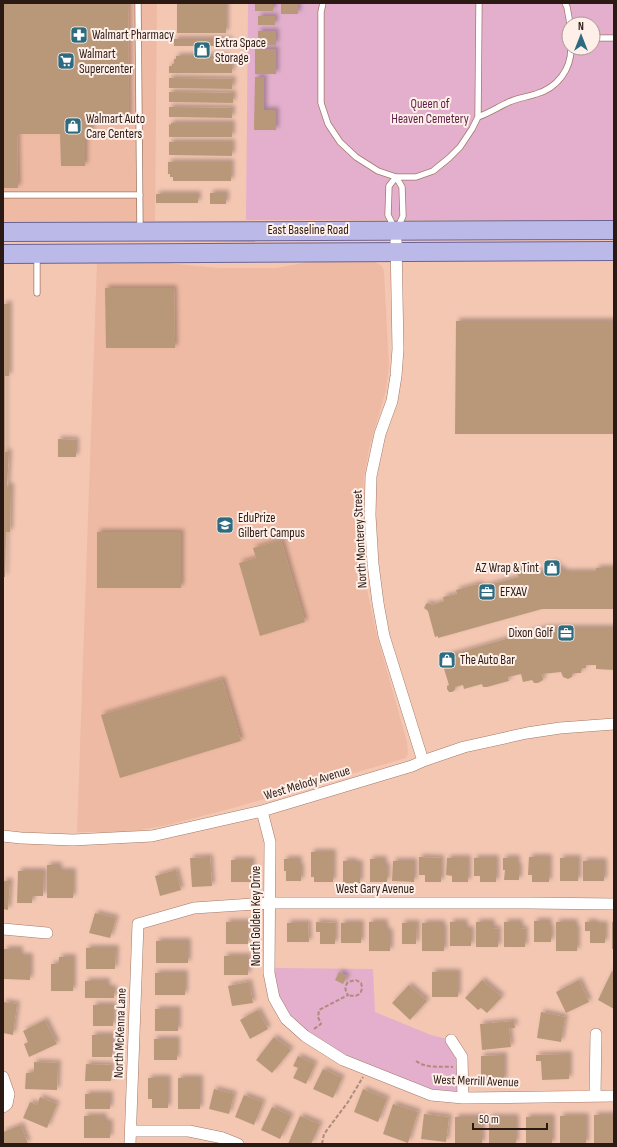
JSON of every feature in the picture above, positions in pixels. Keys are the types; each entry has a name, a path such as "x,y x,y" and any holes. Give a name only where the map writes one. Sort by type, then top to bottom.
{"main road":[{"name":"East Baseline Road","path":"3,254 396,241 614,230"},
{"name":"East Baseline Road","path":"3,232 140,231 614,251"}],"street":[{"name":"North Monterey Street","path":"396,241 398,349 396,376 392,401 380,434 371,476 370,515 373,564 384,636 423,761"},
{"name":"West Melody Avenue","path":"3,836 73,840 152,836 262,811 412,766 464,747 527,733 560,728 614,724"},
{"name":"North Golden Key Drive","path":"262,811 270,842 269,973 274,998 286,1019"},
{"name":"West Gary Avenue","path":"138,924 194,908 269,903 614,904"},
{"name":"North McKenna Lane","path":"130,1144 138,924"},
{"path":"3,929 46,933"},
{"name":"West Merrill Avenue","path":"286,1019 305,1036 343,1060 431,1095 463,1098 614,1096"},
{"path":"596,1034 596,1096"},
{"path":"451,1040 462,1057 463,1098"},
{"path":"3,1077 9,1094 7,1104 3,1108"},
{"path":"131,1130 189,1130 223,1138 238,1144"}],"lane":[{"path":"138,3 140,231"},
{"path":"323,3 321,12 321,103 328,124 340,142 356,157 378,171 396,177 416,177 433,171 460,147 478,117 479,3"},
{"path":"565,3 569,16"},
{"path":"601,38 614,38"},
{"path":"478,117 510,101 537,94 550,88 560,80 567,70 571,56"},
{"path":"396,177 402,187 403,216 396,241"},
{"path":"396,177 388,186 388,215 396,241"},
{"path":"3,195 140,195"},
{"path":"37,253 37,293"}],"path":[{"path":"305,1036 321,1024 318,1013 322,1008 348,995 358,995 362,989 362,983 356,980 348,982 345,986 345,990 348,995"},
{"path":"416,1061 433,1067 462,1067"},
{"path":"322,1144 324,1134 348,1102 367,1070"}],"shaded area":[{"path":"3,3 157,3 155,221 3,222"},
{"name":"EduPrize Gilbert Campus","path":"97,262 167,263 218,268 276,268 309,262 375,262 382,266 384,271 389,366 386,390 369,449 364,477 362,502 364,548 367,589 376,632 407,742 408,754 406,758 233,808 168,825 128,832 77,832"}],"green space":[{"name":"Queen of Heaven Cemetery","path":"248,3 614,3 614,220 246,220"},
{"path":"269,967 373,969 375,1012 431,1035 451,1040 462,1057 463,1098 431,1095 343,1060 286,1019"}],"building":[{"name":"Walmart Supercenter","path":"3,3 128,3 129,118 91,118 91,133 85,133 85,166 61,166 60,134 17,134 18,188 3,188"},
{"path":"177,3 226,3 226,33 177,33"},
{"path":"255,3 273,3 273,11 255,11"},
{"path":"281,3 298,3 298,14 281,14"},
{"path":"258,16 275,16 275,25 258,25"},
{"path":"258,31 276,31 276,45 258,45"},
{"path":"174,39 229,39 229,46 174,46"},
{"path":"255,49 276,49 276,74 255,74"},
{"path":"176,56 226,56 228,62 230,62 230,65 232,65 232,73 169,73 169,66 174,64 174,59 176,59"},
{"path":"255,77 264,77 264,110 276,110 276,130 254,130"},
{"path":"169,78 233,79 232,89 169,88"},
{"path":"169,92 233,93 233,103 169,102"},
{"path":"169,107 232,108 232,118 169,117"},
{"path":"171,123 232,123 232,137 169,137 169,124 171,125"},
{"path":"169,142 232,142 232,156 169,155"},
{"path":"168,162 231,162 231,181 173,181 173,177 170,177 170,174 168,174"},
{"path":"210,193 226,193 226,204 210,204"},
{"path":"156,194 198,194 198,203 156,203"},
{"path":"105,288 174,288 175,348 106,348"},
{"path":"3,304 9,304 9,376 5,376 5,452 9,452 7,486 11,486 10,532 6,532 5,577 3,577"},
{"path":"456,321 614,321 614,434 455,434"},
{"path":"58,439 76,440 76,457 58,457"},
{"path":"97,532 181,532 181,588 97,588"},
{"path":"281,540 305,622 260,636 239,563 256,558 253,548"},
{"path":"552,563 557,565 559,569 563,569 563,572 596,572 596,568 614,568 614,609 542,609 438,638 438,636 435,637 428,611 424,608 426,604 428,603 432,605 444,601 443,597 457,594 456,590 478,584 481,584 482,587 519,577 517,570 521,566 527,568 528,574 548,572 547,567"},
{"path":"545,628 614,628 614,670 596,669 596,665 586,665 586,668 582,668 581,673 573,673 572,677 568,679 563,677 561,672 542,674 543,680 538,683 534,683 532,680 523,682 521,674 508,677 509,681 487,687 483,687 482,684 464,689 463,685 455,687 455,690 452,692 449,692 447,689 447,686 449,685 441,659 443,657"},
{"path":"222,679 241,741 120,778 101,715"},
{"path":"311,852 333,852 333,882 314,882 314,877 311,877"},
{"path":"210,857 212,886 192,887 190,858"},
{"path":"419,857 441,858 441,882 425,882 425,875 419,875"},
{"path":"529,857 549,857 549,882 532,882 532,875 528,875"},
{"path":"447,858 468,858 468,882 452,882 452,876 446,875"},
{"path":"474,858 496,858 496,882 480,882 480,876 474,876"},
{"path":"503,858 517,858 517,866 519,866 519,880 504,880 505,870 503,870"},
{"path":"560,858 578,858 578,881 560,881"},
{"path":"284,859 299,859 299,866 301,866 301,881 286,881"},
{"path":"370,859 384,859 384,866 387,866 387,882 370,882"},
{"path":"231,860 252,860 252,882 231,882"},
{"path":"343,861 354,861 354,863 360,863 360,883 343,883"},
{"path":"393,861 414,861 414,882 392,881"},
{"path":"583,861 604,861 604,881 583,881"},
{"path":"47,865 59,865 59,871 73,871 73,898 47,898"},
{"path":"176,870 181,890 160,896 155,876"},
{"path":"18,871 44,871 43,896 32,896 32,903 17,903"},
{"path":"3,881 10,881 8,910 3,909"},
{"path":"95,913 116,918 110,938 89,933"},
{"path":"534,921 549,921 549,928 551,928 551,942 534,942"},
{"path":"226,922 248,922 248,944 226,944"},
{"path":"316,922 335,923 335,944 320,944 320,932 316,932"},
{"path":"369,922 385,922 385,929 387,929 387,932 390,932 390,951 369,951"},
{"path":"450,922 465,922 465,929 471,929 471,946 450,946"},
{"path":"476,922 492,922 492,928 498,929 498,947 476,947"},
{"path":"504,922 520,922 520,928 525,929 525,947 504,947"},
{"path":"556,922 575,922 575,928 577,928 577,951 556,951"},
{"path":"585,922 605,924 605,943 590,943 590,931 585,931"},
{"path":"612,922 614,922 614,949 612,949"},
{"path":"287,923 308,923 309,942 287,942"},
{"path":"341,923 361,923 361,943 341,943"},
{"path":"402,923 417,923 416,944 402,944"},
{"path":"422,923 442,923 442,927 444,927 444,951 422,951"},
{"path":"156,941 188,941 188,963 156,963"},
{"path":"86,948 116,948 115,969 86,969"},
{"path":"4,949 20,949 20,956 30,956 30,980 4,979"},
{"path":"224,956 248,956 248,975 224,975"},
{"path":"59,957 73,957 73,991 51,991 51,964 59,964"},
{"path":"612,971 614,972 614,1009 598,1000"},
{"path":"339,972 347,976 343,984 335,980"},
{"path":"432,972 458,972 458,997 432,997"},
{"path":"155,973 185,973 185,995 155,995"},
{"path":"482,980 502,997 487,1013 481,1008 478,1010 465,998"},
{"path":"579,980 589,1002 566,1013 556,992"},
{"path":"85,981 107,981 107,988 114,988 114,998 85,998"},
{"path":"249,982 253,1003 232,1006 228,986"},
{"path":"409,985 427,1001 410,1020 392,1003"},
{"path":"3,1002 17,1004 13,1035 3,1033"},
{"path":"93,1005 113,1005 113,1026 93,1026"},
{"path":"155,1009 178,1009 178,1031 155,1031"},
{"path":"258,1010 268,1029 250,1039 240,1020"},
{"path":"541,1012 565,1017 561,1042 537,1038"},
{"path":"45,1020 57,1044 29,1057 24,1044 28,1042 23,1031"},
{"path":"514,1021 515,1028 509,1028 511,1047 482,1050 480,1024"},
{"path":"92,1035 112,1035 112,1057 92,1057"},
{"path":"274,1037 291,1050 272,1073 256,1060"},
{"path":"154,1039 177,1039 177,1060 154,1060"},
{"path":"569,1054 569,1079 542,1080 541,1061 536,1061 536,1055"},
{"path":"504,1055 504,1081 481,1082 481,1056"},
{"path":"298,1056 315,1064 306,1084 293,1078 298,1068 293,1066"},
{"path":"34,1062 58,1063 57,1090 25,1089 26,1073 34,1073"},
{"path":"86,1064 111,1065 111,1081 85,1081"},
{"path":"323,1069 342,1078 333,1098 313,1089"},
{"path":"148,1078 168,1078 168,1108 152,1108 152,1099 148,1099"},
{"path":"178,1078 200,1078 200,1109 178,1109"},
{"path":"214,1089 234,1094 229,1114 209,1109"},
{"path":"363,1089 387,1099 378,1122 354,1112"},
{"path":"85,1094 110,1094 110,1109 85,1109"},
{"path":"244,1095 263,1102 254,1125 235,1117"},
{"path":"40,1097 57,1104 47,1128 23,1118 30,1102 37,1105"},
{"path":"393,1104 418,1112 408,1143 383,1134"},
{"path":"272,1107 291,1116 280,1139 261,1130"},
{"path":"424,1114 449,1117 446,1142 421,1139"},
{"path":"594,1115 614,1115 614,1144 594,1144"},
{"path":"84,1116 104,1116 104,1122 110,1122 110,1138 84,1138"},
{"path":"300,1116 320,1124 311,1144 288,1144"},
{"path":"560,1116 586,1116 586,1144 560,1144"},
{"path":"455,1117 482,1117 482,1144 455,1144"},
{"path":"489,1117 516,1117 516,1144 489,1144"},
{"path":"526,1117 552,1117 552,1144 526,1144"},
{"path":"21,1125 28,1144 3,1144 3,1132"}],"place":[{"name":"Walmart Pharmacy","path":"79,35"},
{"name":"Extra Space Storage","path":"202,50"},
{"name":"Walmart Supercenter","path":"66,61"},
{"name":"Walmart Auto Care Centers","path":"73,126"},
{"name":"EduPrize Gilbert Campus","path":"225,525"},
{"name":"AZ Wrap & Tint","path":"552,568"},
{"name":"EFXAV","path":"487,592"},
{"name":"Dixon Golf","path":"566,633"},
{"name":"The Auto Bar","path":"447,660"}]}
